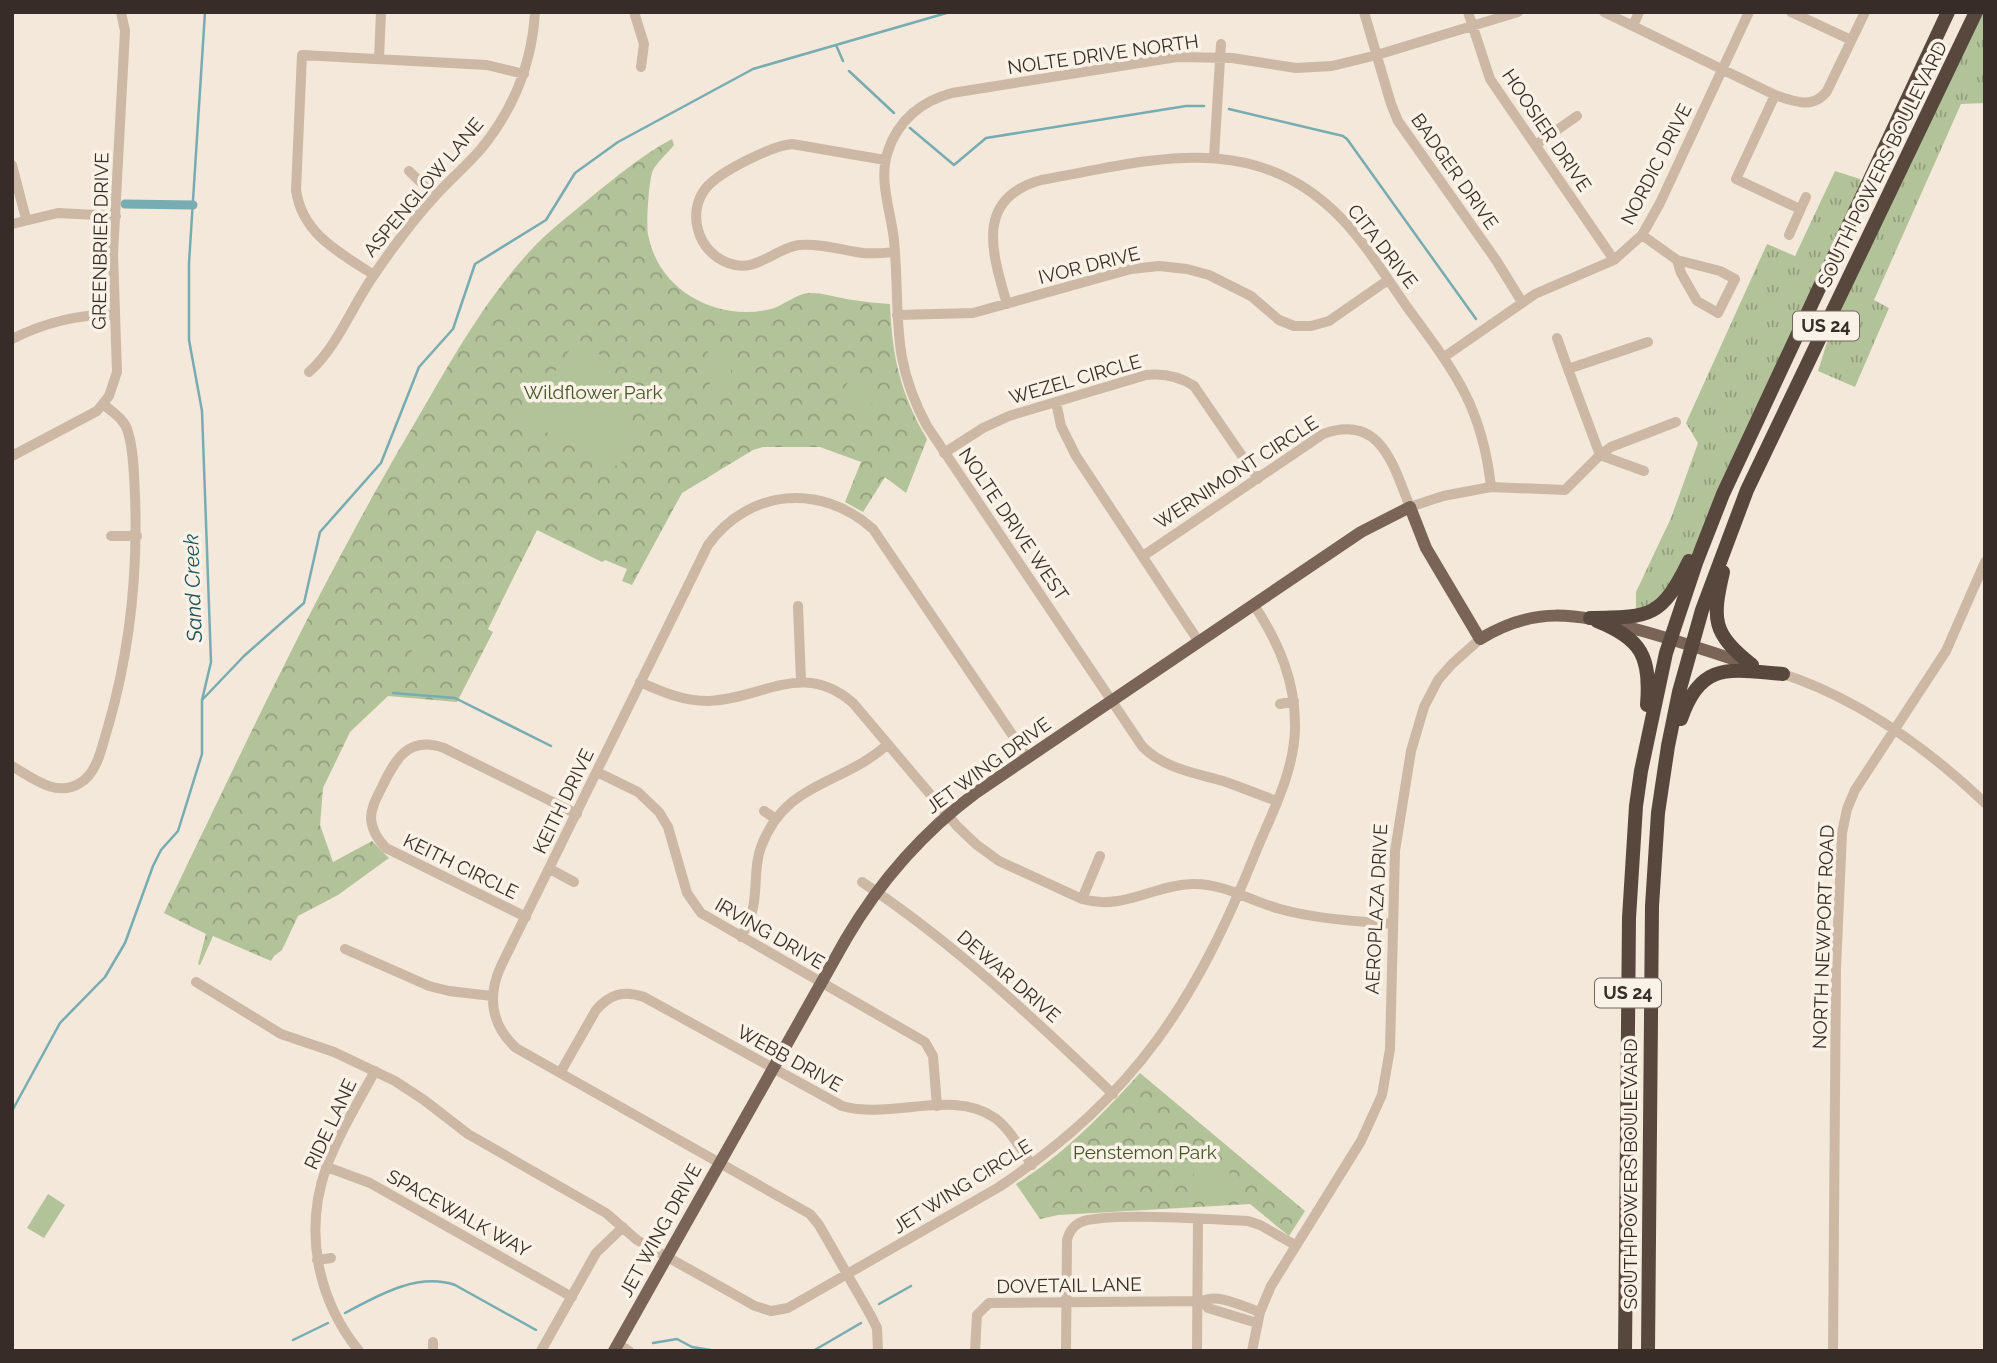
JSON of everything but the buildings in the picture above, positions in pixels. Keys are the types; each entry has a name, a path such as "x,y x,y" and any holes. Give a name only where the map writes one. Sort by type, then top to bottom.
{"highway":[{"name":"SOUTH POWERS BOULEVARD","path":"1625,1351 1629,918 1633,841 1641,771 1657,693 1671,639 1696,563 1723,494 1948,12"},
{"name":"SOUTH POWERS BOULEVARD","path":"1648,1351 1651,918 1662,784 1673,719 1691,646 1717,564 1747,490 1976,12"},
{"path":"1747,490 1730,545 1716,614 1720,632 1726,641 1752,665"},
{"path":"1590,618 1636,617 1654,611 1663,604 1682,576 1723,494"},
{"path":"1590,618 1622,631 1644,657 1648,690 1641,771"},
{"path":"1662,784 1685,706 1703,681 1726,671 1783,674"}],"main road":[{"name":"JET WING DRIVE","path":"620,1349 667,1257 821,983 859,918 899,863 948,815 977,792 1361,532 1410,507"},
{"name":"WERNIMONT CIRCLE","path":"1410,507 1426,548 1480,639"},
{"name":"AEROPLAZA DRIVE","path":"1480,639 1497,629 1527,619 1569,615 1671,639 1752,665"}],"street":[{"name":"GREENBRIER DRIVE","path":"104,405 114,387 117,372 113,275 125,31 121,12"},
{"path":"379,59 381,12"},
{"name":"ASPENGLOW LANE","path":"309,372 323,359 373,275 435,196 491,135 509,107 524,74 532,44 535,12"},
{"path":"634,12 644,44 641,66"},
{"name":"BADGER DRIVE","path":"1364,12 1391,104 1403,130 1475,230 1522,302"},
{"name":"HOOSIER DRIVE","path":"1468,12 1490,79 1614,260"},
{"name":"NOLTE DRIVE NORTH","path":"886,160 895,135 906,120 924,104 944,95 1167,58 1220,57 1307,68 1332,66 1518,12"},
{"path":"1604,12 1775,94 1800,103 1822,97 1865,12"},
{"path":"1633,26 1639,12"},
{"name":"NORDIC DRIVE","path":"1444,357 1522,302 1554,285 1614,260 1642,235 1660,203 1749,12"},
{"path":"1791,12 1852,40"},
{"path":"1214,157 1221,44"},
{"path":"373,275 324,242 310,227 297,200 302,55 487,65 524,74"},
{"path":"1775,94 1736,179 1800,209"},
{"path":"1536,144 1577,116"},
{"path":"886,160 792,144 781,146 727,172 710,184 698,206 696,225 702,243 713,255 726,263 740,266 755,264 788,248 801,245 865,253 895,252"},
{"name":"CITA DRIVE","path":"1007,304 994,257 992,233 997,216 1007,200 1021,188 1041,180 1185,157 1214,157 1265,168 1314,194 1349,226 1444,357 1467,394 1481,429 1491,487"},
{"name":"NOLTE DRIVE WEST","path":"886,160 884,176 895,252 899,349 906,381 927,426 1142,746 1157,759 1182,770 1228,783 1277,802"},
{"path":"12,165 26,219"},
{"path":"408,171 435,196"},
{"path":"1789,235 1806,197"},
{"path":"12,223 58,213 116,216"},
{"path":"1642,235 1677,260 1720,271 1735,279 1718,313 1697,301 1681,273 1677,260"},
{"name":"IVOR DRIVE","path":"897,315 965,314 1131,270 1167,267 1209,275 1243,291 1279,320 1294,326 1311,326 1329,321 1388,280"},
{"path":"12,339 60,320 114,314"},
{"path":"1557,338 1600,455 1644,471"},
{"path":"1568,369 1648,342"},
{"name":"WEZEL CIRCLE","path":"944,453 983,428 1009,416 1146,375 1165,374 1185,380 1202,396 1258,479"},
{"path":"1056,402 1061,426 1071,447 1199,642"},
{"path":"12,456 86,418 104,405 122,421 128,433 134,483 136,536 132,613 120,681 100,752 91,772 80,790 51,787 12,766"},
{"path":"1600,455 1611,447 1676,422"},
{"name":"WERNIMONT CIRCLE","path":"1143,556 1323,434 1333,430 1353,429 1370,435 1388,453 1410,507"},
{"name":"JET WING DRIVE","path":"1410,507 1443,496 1491,487 1566,490 1600,455"},
{"name":"KEITH DRIVE","path":"492,996 496,976 715,536 735,518 758,505 780,499 816,499 852,512 881,538 1028,758"},
{"path":"111,536 136,536"},
{"name":"NORTH NEWPORT ROAD","path":"1833,1351 1836,968 1842,834 1847,809 1855,790 1946,651 1985,562"},
{"name":"JET WING CIRCLE","path":"667,1257 755,1306 771,1311 788,1308 940,1222 1032,1165 1071,1134 1113,1094 1151,1049 1182,1005 1212,952 1240,893 1287,774 1294,745 1294,701 1289,675 1281,652 1254,605"},
{"path":"798,606 801,681"},
{"name":"AEROPLAZA DRIVE","path":"1252,1351 1260,1312 1271,1286 1361,1141 1382,1095 1390,1049 1397,835 1411,751 1418,722 1438,680 1480,639"},
{"name":"AEROPLAZA DRIVE","path":"1752,665 1783,674 1837,696 1895,729 1932,756 1985,803"},
{"path":"640,682 678,698 708,701 801,681 817,682 843,694 967,836 987,853 1082,899 1096,903 1115,903 1174,886 1194,884 1240,893 1294,913 1392,924"},
{"path":"1280,704 1294,701"},
{"name":"KEITH CIRCLE","path":"526,917 386,848 373,827 375,800 395,761 416,746 426,744 444,748 577,814"},
{"path":"741,937 752,912 758,856 775,820 791,802 807,790 857,768 888,744"},
{"name":"IRVING DRIVE","path":"597,772 638,792 653,805 668,827 687,893 695,907 708,918 925,1042 933,1056 937,1106"},
{"path":"764,811 775,820"},
{"path":"1082,899 1100,856"},
{"path":"550,869 574,881"},
{"name":"DEWAR DRIVE","path":"862,881 973,965 1023,1007 1113,1094"},
{"path":"345,949 429,986 492,996 498,1026 509,1041 560,1073 810,1214 819,1225 877,1328 878,1351"},
{"path":"196,982 281,1034 334,1052 408,1088 468,1134 606,1213 637,1240 667,1257"},
{"name":"WEBB DRIVE","path":"560,1073 596,1010 610,997 626,993 644,997 832,1102 852,1109 965,1105 976,1108 997,1119 1032,1165"},
{"path":"1023,1007 1031,997"},
{"path":"1171,998 1182,1005"},
{"name":"RIDE LANE","path":"359,1351 331,1308 320,1278 315,1236 317,1206 327,1167 374,1071"},
{"name":"SPACEWALK WAY","path":"327,1167 370,1183 572,1297"},
{"path":"934,1210 940,1222"},
{"path":"1066,1351 1067,1240 1068,1234 1076,1225 1088,1220 1116,1218 1255,1223 1295,1245"},
{"path":"1197,1351 1200,1301 1198,1219"},
{"path":"541,1351 596,1253 623,1227"},
{"path":"317,1260 331,1258"},
{"name":"DOVETAIL LANE","path":"975,1351 977,1315 989,1303 1200,1301 1210,1298 1260,1312"},
{"name":"DOVETAIL LANE","path":"1200,1301 1208,1308 1257,1323"}],"green space":[{"path":"1976,12 1985,12 1985,103 1961,104 1874,300 1889,308 1855,387 1818,371 1845,286"},
{"name":"Wildflower Park","path":"672,139 674,145 653,170 647,229 654,254 664,272 677,286 693,298 730,311 771,309 810,293 890,304 899,374 910,406 927,439 906,493 885,477 863,512 845,502 861,462 820,447 763,447 753,450 682,493 632,585 622,581 627,569 605,560 602,562 537,530 488,629 493,632 457,702 388,696 350,732 323,788 320,825 333,862 372,841 389,858 338,895 298,916 282,950 271,961 213,936 200,965 198,964 206,934 164,913 283,667 379,485 467,335 513,271 537,244 567,217 629,167"},
{"path":"1835,171 1860,179 1863,194 1723,494 1674,588 1636,617 1636,592 1671,518 1698,443 1686,423 1767,244 1795,256"},
{"path":"577,339 592,348 605,361 623,394 628,432 626,450 619,467 525,422 524,416"},
{"path":"708,345 730,345 732,389 710,390"},
{"path":"849,381 875,399 864,415 838,397"},
{"path":"417,636 428,640 420,663 409,659"},
{"name":"Penstemon Park","path":"1140,1073 1305,1211 1289,1236 1250,1204 1058,1215 1040,1219 1016,1184 1082,1133"},
{"path":"1229,1166 1232,1196 1196,1199 1193,1169"},
{"path":"48,1194 65,1205 44,1238 27,1228"}],"waterway":[{"name":"Sand Creek","path":"12,1111 60,1023 105,977 125,943 153,866 161,850 178,831 202,754 202,700 211,662 202,411 189,340 189,263 205,12"},
{"path":"202,700 244,656 304,603 320,532 381,463 419,367 453,329 475,264 546,220 575,173 618,142 753,69 950,12"},
{"path":"836,45 843,61"},
{"path":"849,71 894,113"},
{"path":"910,128 954,165 986,138 1186,106 1204,106"},
{"path":"1229,109 1347,139 1476,319"},
{"path":"125,204 193,205"},
{"path":"393,693 455,698 551,746"},
{"path":"345,1313 398,1288 441,1282 455,1285 536,1330"},
{"path":"879,1304 911,1286"},
{"path":"293,1340 328,1323"},
{"path":"813,1351 861,1323"},
{"path":"653,1343 677,1339 692,1347 716,1351"}]}
